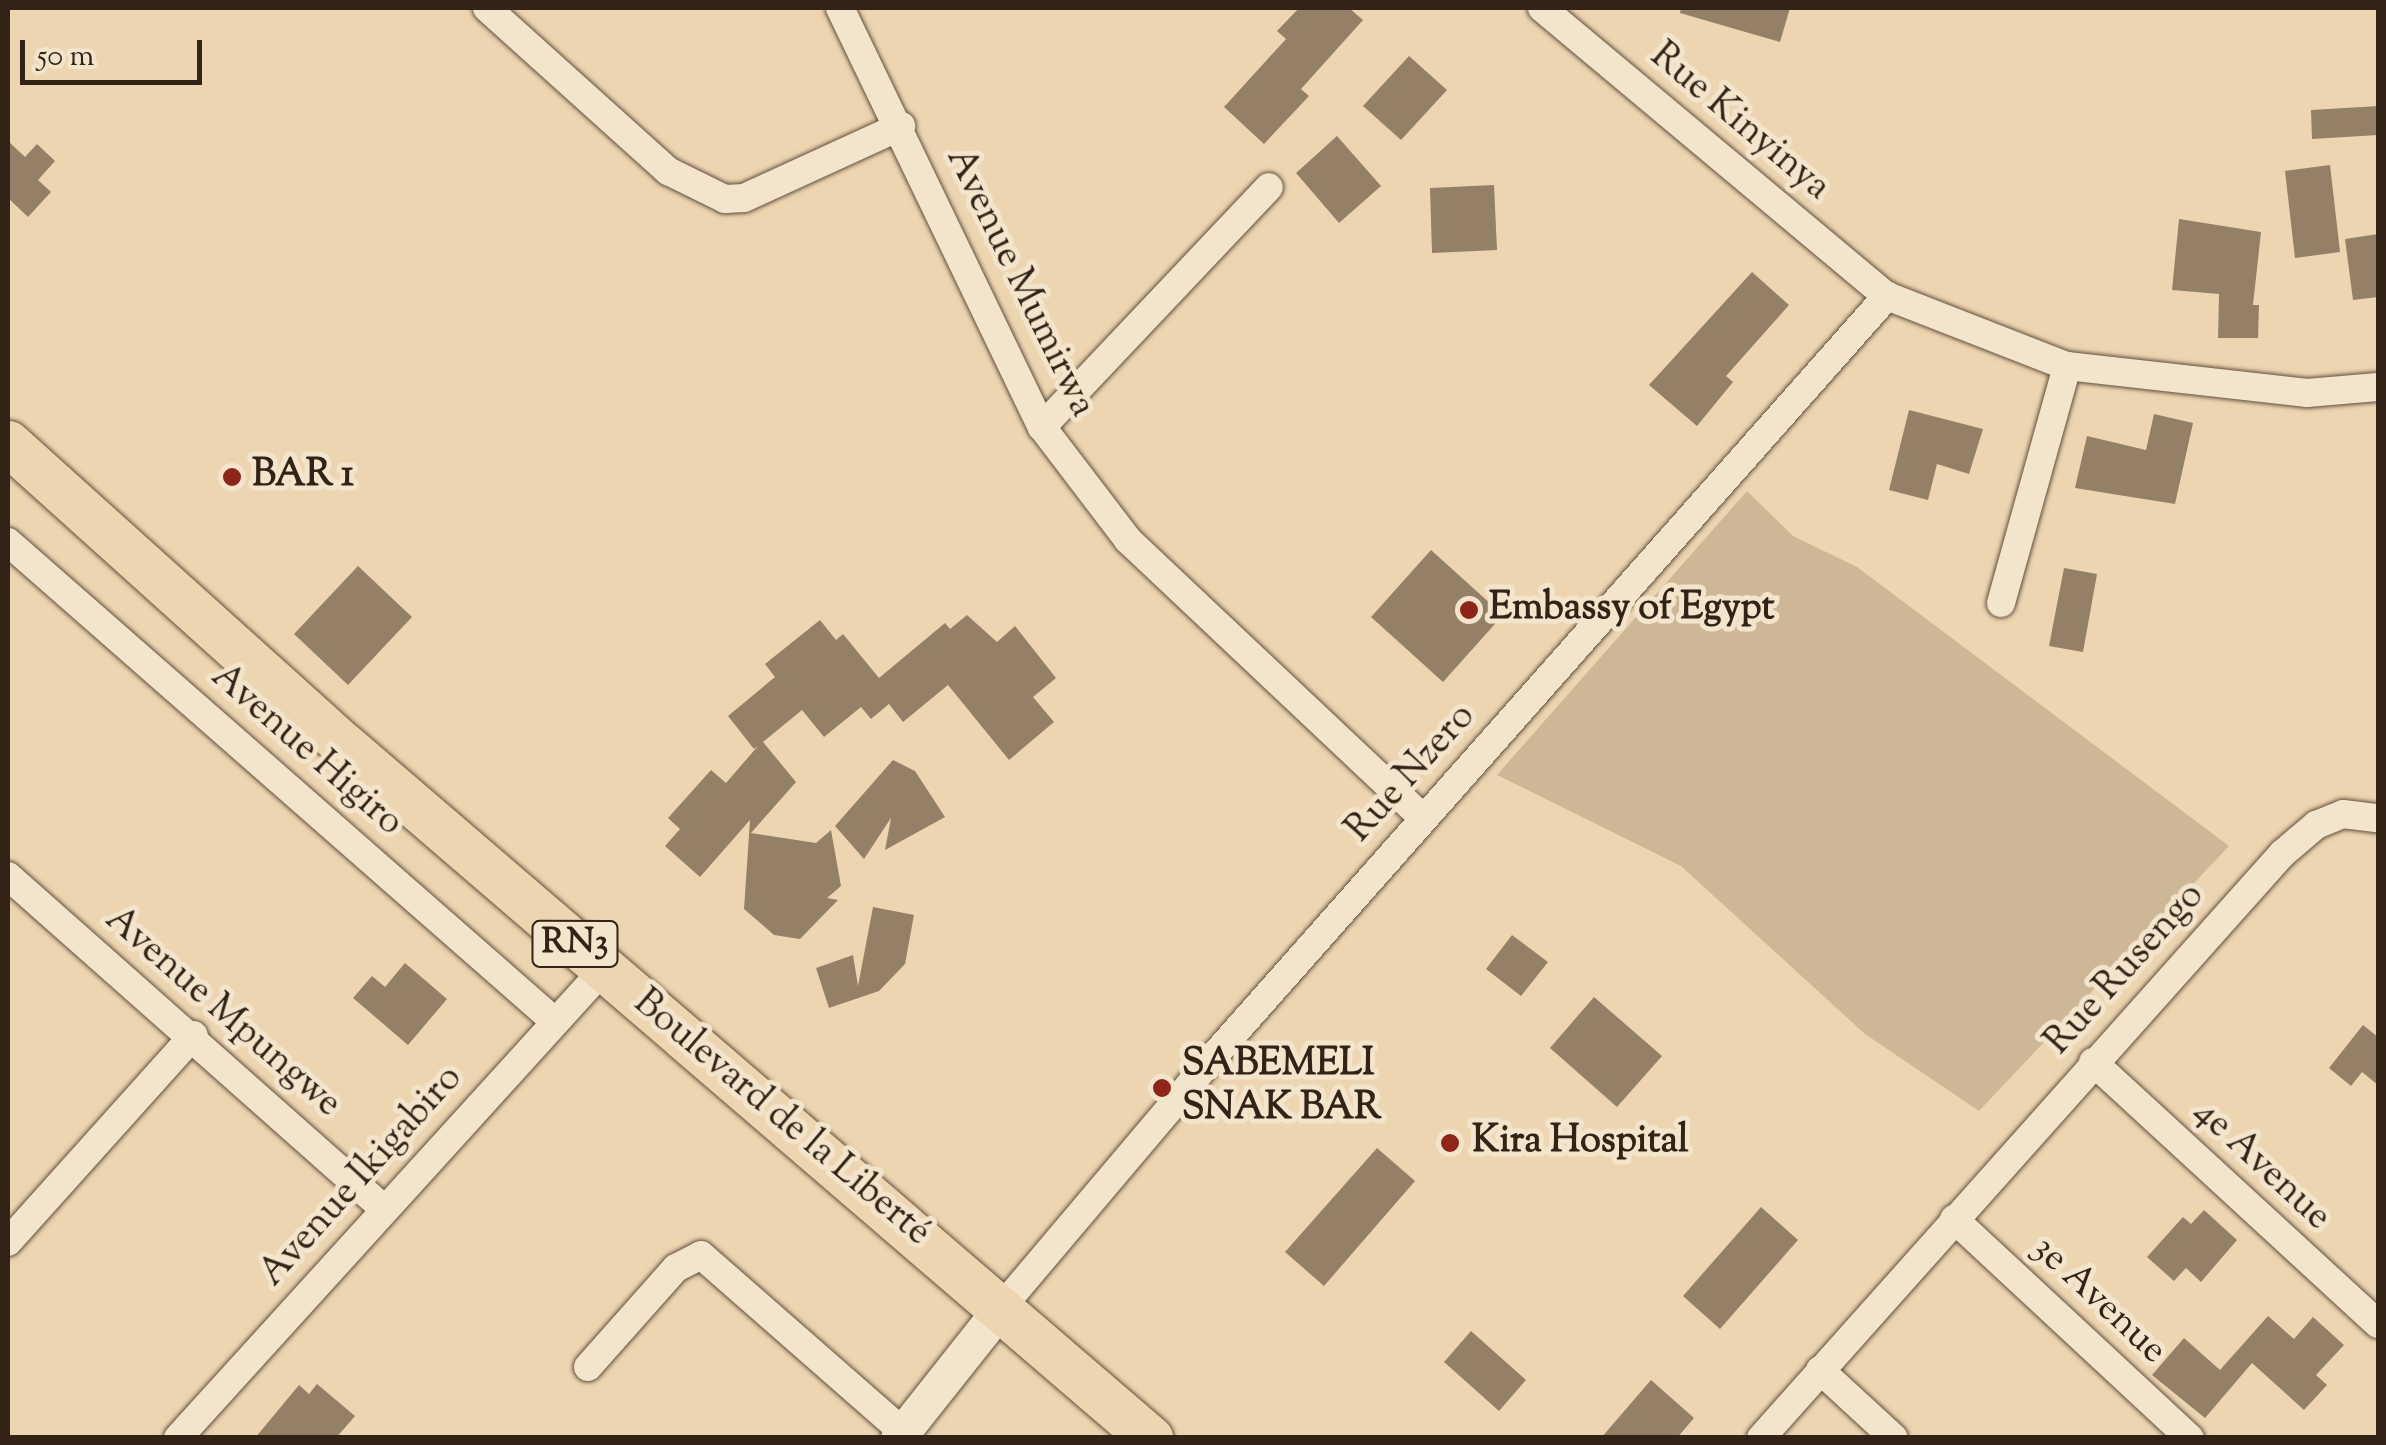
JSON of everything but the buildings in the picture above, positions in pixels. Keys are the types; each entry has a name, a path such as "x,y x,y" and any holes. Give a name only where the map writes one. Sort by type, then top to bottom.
{"highway":[{"name":"Boulevard de la Liberté","path":"8,443 604,969 1150,1438"}],"street":[{"path":"487,8 668,170 725,200 744,198 901,126"},
{"name":"Avenue Mumirwa","path":"840,8 901,126 1042,428 1128,540 1423,818"},
{"name":"Rue Kinyinya","path":"1542,8 1887,296 2067,366 2287,392 2378,387"},
{"path":"1042,428 1269,187"},
{"name":"Rue Nzero","path":"1000,1308 1423,818 1887,296"},
{"path":"2002,604 2067,366"},
{"name":"Avenue Higiro","path":"8,542 553,1020"},
{"name":"Rue Rusengo","path":"1761,1438 2282,854 2316,826 2343,814 2378,818"},
{"name":"Avenue Mpungwe","path":"8,876 194,1035 384,1209"},
{"name":"Avenue Ikigabiro","path":"178,1438 553,1020 604,969"},
{"path":"8,1242 194,1035"},
{"name":"4e Avenue","path":"2093,1062 2378,1324"},
{"name":"3e Avenue","path":"1954,1219 2190,1438"},
{"path":"588,1367 676,1268 701,1255 901,1435 1000,1308"},
{"path":"1820,1370 1894,1438"}],"shaded area":[{"path":"1747,491 1793,536 1857,567 2229,846 1979,1111 1865,1034 1681,866 1497,775"}],"place":[{"name":"BAR 1","path":"232,477"},
{"name":"Embassy of Egypt","path":"1469,610"},
{"name":"SABEMELI SNAK BAR","path":"1162,1088"},
{"name":"Kira Hospital","path":"1450,1143"}]}
